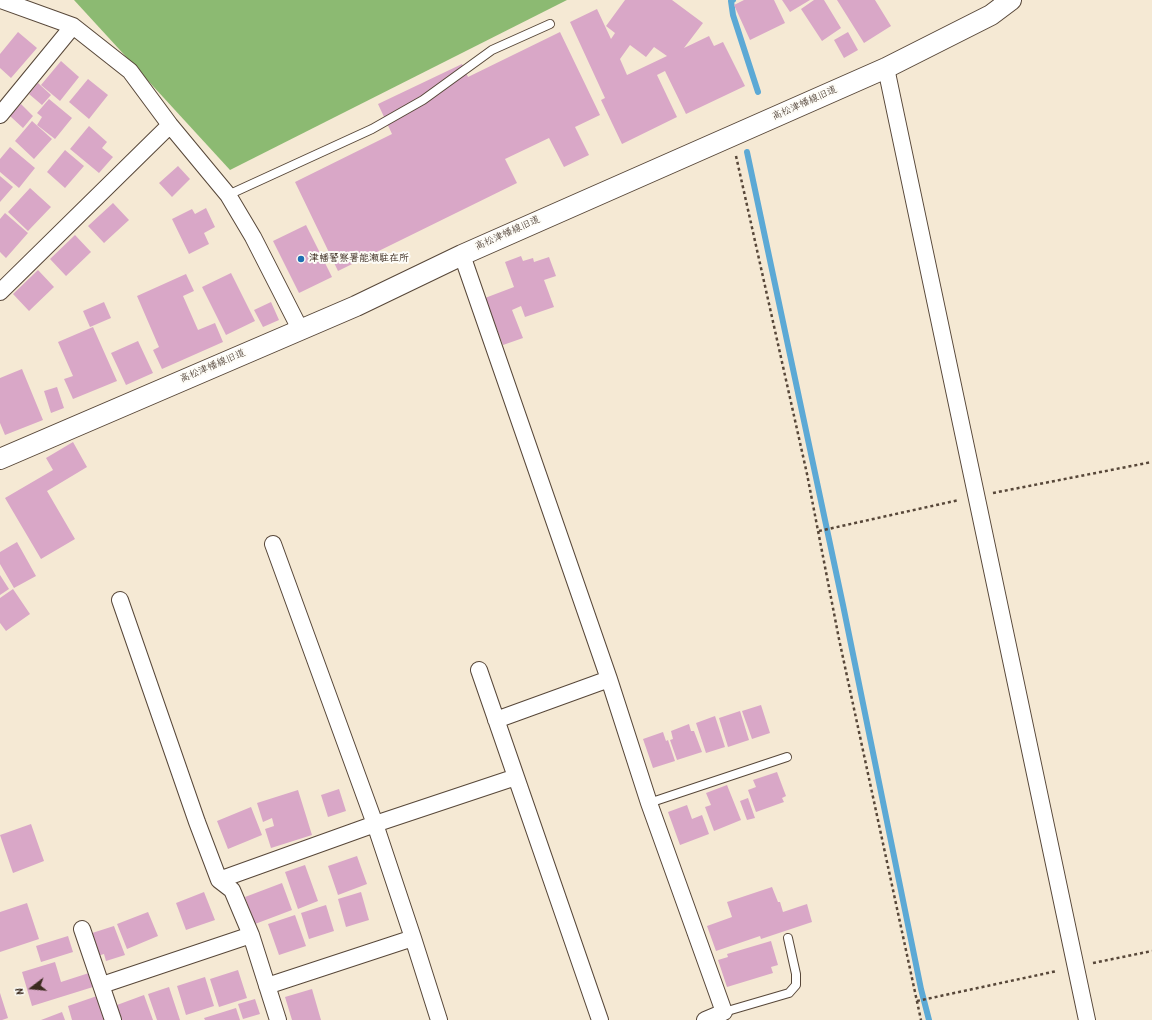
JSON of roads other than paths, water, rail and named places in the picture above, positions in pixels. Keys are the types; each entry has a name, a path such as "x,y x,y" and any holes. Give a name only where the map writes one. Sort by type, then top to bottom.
{"street":[{"path":"1,0 73,26 130,71 170,125 228,195 253,237 300,329"},
{"name":"高松津幡線旧道","path":"0,459 356,306 462,255 886,68 991,15 1012,0"},
{"path":"0,115 73,26"},
{"path":"886,68 1087,1020"},
{"path":"0,292 170,125"},
{"path":"462,255 609,679 649,803 724,1012 705,1020"},
{"path":"273,544 375,824 439,1020"},
{"path":"120,600 197,822 219,880 232,890 251,935 278,1020"},
{"path":"479,670 600,1020"},
{"path":"496,720 609,679"},
{"path":"219,880 375,824 516,777"},
{"path":"82,929 113,1020"},
{"path":"102,985 251,935"},
{"path":"267,986 413,938"}],"lane":[{"path":"228,195 372,129 423,100 492,50 550,24"},
{"path":"649,803 787,757"},
{"path":"724,1012 789,993 796,985 796,974 788,938"}],"waterway":[{"path":"733,0 731,1 733,15 758,92"},
{"path":"747,152 843,605 921,989 929,1020"}],"place":[{"name":"津幡警察署能瀬駐在所","path":"301,259"}]}
